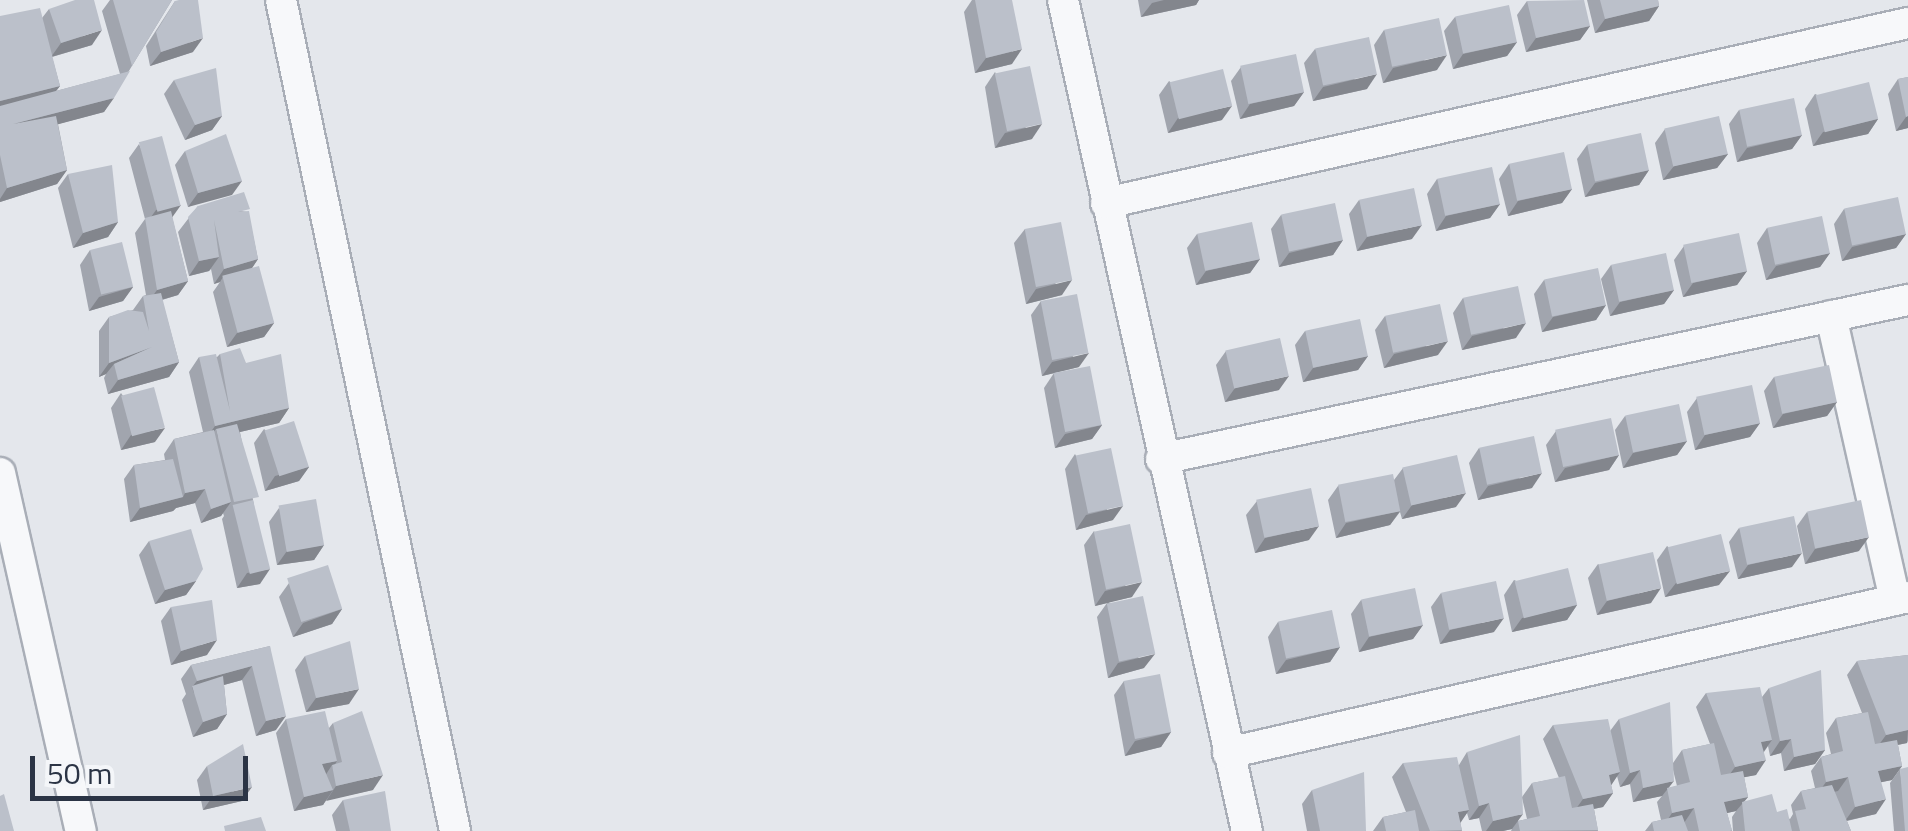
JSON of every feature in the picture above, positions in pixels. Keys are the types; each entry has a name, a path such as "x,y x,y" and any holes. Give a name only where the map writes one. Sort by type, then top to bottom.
{"street":[{"path":"281,0 454,831"},
{"path":"1063,0 1160,460 1247,831"},
{"path":"1106,203 1908,23"},
{"path":"1160,460 1908,300"},
{"path":"1228,754 1902,598 1831,316"},
{"path":"0,473 81,831"}],"building":[{"path":"75,0 94,0 102,30 61,43 49,9"},
{"path":"113,0 172,0 132,66"},
{"path":"179,0 198,0 203,38 161,52 156,32"},
{"path":"975,0 1012,0 1022,49 986,58"},
{"path":"1584,0 1590,26 1536,38 1527,1"},
{"path":"1600,0 1658,0 1659,6 1605,19"},
{"path":"1509,5 1517,42 1463,54 1455,16"},
{"path":"40,8 60,86 0,101 0,16"},
{"path":"1439,18 1447,55 1392,67 1384,30"},
{"path":"1369,37 1377,74 1323,86 1315,48"},
{"path":"1296,54 1304,92 1248,104 1240,66"},
{"path":"1030,66 1042,124 1007,131 995,73"},
{"path":"216,68 222,116 195,125 174,80"},
{"path":"1223,69 1232,106 1179,119 1170,82"},
{"path":"130,71 114,98 13,124 56,116 67,170 7,188 0,155 0,106"},
{"path":"1908,77 1908,116 1906,117 1898,79"},
{"path":"1869,82 1878,119 1825,132 1816,95"},
{"path":"1794,98 1802,135 1747,147 1739,110"},
{"path":"1719,116 1728,154 1673,167 1664,129"},
{"path":"1641,133 1649,170 1595,182 1587,144"},
{"path":"226,134 242,181 198,193 185,151"},
{"path":"162,136 181,206 157,212 139,142"},
{"path":"1564,152 1572,189 1517,201 1509,164"},
{"path":"112,165 118,222 83,233 68,174"},
{"path":"1492,167 1500,204 1445,216 1437,179"},
{"path":"1414,188 1422,225 1367,237 1359,200"},
{"path":"244,192 250,209 238,212 249,211 258,259 224,269 214,220 219,257 199,261 188,217 198,206"},
{"path":"1898,197 1906,234 1852,246 1844,208"},
{"path":"1335,203 1343,240 1289,252 1281,214"},
{"path":"171,211 188,281 157,290 145,218"},
{"path":"1822,216 1830,253 1775,265 1767,228"},
{"path":"1061,222 1072,280 1036,287 1025,229"},
{"path":"1252,222 1260,259 1205,271 1197,234"},
{"path":"1739,233 1747,271 1691,283 1683,245"},
{"path":"122,242 133,287 101,295 90,250"},
{"path":"1666,253 1674,290 1619,302 1611,265"},
{"path":"259,266 274,323 238,333 222,276"},
{"path":"1598,268 1606,305 1552,317 1544,279"},
{"path":"1518,286 1526,323 1471,335 1463,298"},
{"path":"161,293 179,362 118,380 114,364 152,347 109,363 109,317 128,310 143,312 149,331 143,296"},
{"path":"1077,294 1088,353 1052,360 1041,301"},
{"path":"1440,304 1448,341 1393,353 1385,316"},
{"path":"1360,319 1368,356 1313,368 1305,331"},
{"path":"1280,338 1289,376 1234,389 1225,351"},
{"path":"240,348 246,363 281,354 289,408 215,426 199,357 216,354 230,411 220,354"},
{"path":"1829,365 1837,402 1782,414 1774,377"},
{"path":"1090,366 1101,425 1065,432 1054,373"},
{"path":"1752,385 1760,423 1704,435 1696,397"},
{"path":"154,387 165,428 132,436 121,396"},
{"path":"1679,404 1687,441 1633,453 1625,415"},
{"path":"1611,418 1619,455 1563,467 1555,430"},
{"path":"294,421 309,467 279,476 265,431"},
{"path":"237,424 259,497 234,502 216,429"},
{"path":"214,430 231,502 211,509 205,489 185,493 174,439"},
{"path":"1534,436 1542,473 1487,485 1479,448"},
{"path":"1111,448 1123,506 1088,513 1076,455"},
{"path":"1457,455 1466,493 1411,506 1402,468"},
{"path":"173,459 183,497 140,508 134,465"},
{"path":"1393,474 1400,511 1345,522 1338,485"},
{"path":"1311,488 1319,526 1264,538 1256,500"},
{"path":"316,499 324,545 287,552 279,506"},
{"path":"253,500 270,569 250,574 233,505"},
{"path":"1861,500 1869,537 1815,549 1807,511"},
{"path":"1794,516 1802,553 1747,565 1739,528"},
{"path":"1130,524 1142,582 1106,589 1094,532"},
{"path":"191,529 203,569 196,581 165,590 149,541"},
{"path":"1721,534 1730,571 1677,584 1668,547"},
{"path":"1653,552 1661,588 1607,601 1598,565"},
{"path":"328,565 342,609 301,622 287,578"},
{"path":"1568,568 1577,605 1524,618 1515,581"},
{"path":"1496,581 1504,618 1449,630 1441,593"},
{"path":"1415,588 1423,625 1369,637 1361,599"},
{"path":"1143,596 1155,654 1119,661 1107,604"},
{"path":"212,600 217,640 181,651 171,607"},
{"path":"1332,610 1340,647 1286,659 1278,621"},
{"path":"350,641 359,689 316,698 305,656"},
{"path":"270,646 286,716 266,721 252,666 197,681 191,665"},
{"path":"1908,655 1908,730 1886,735 1857,661"},
{"path":"1821,670 1825,750 1794,757 1791,739 1780,741 1769,688"},
{"path":"1160,674 1171,732 1135,739 1124,681"},
{"path":"223,676 227,714 203,722 192,686"},
{"path":"1760,687 1772,740 1761,742 1766,760 1735,767 1706,693"},
{"path":"1670,702 1674,781 1643,788 1640,770 1630,773 1619,719"},
{"path":"325,711 337,761 322,764 333,790 304,797 286,719"},
{"path":"362,711 383,775 336,786 332,765 342,762 333,723"},
{"path":"1868,712 1875,744 1897,740 1902,766 1878,771 1886,799 1855,807 1848,777 1826,782 1821,757 1843,751 1836,718"},
{"path":"1608,719 1620,772 1609,775 1613,793 1583,799 1553,725"},
{"path":"1520,735 1523,814 1493,821 1489,803 1479,806 1467,752"},
{"path":"1714,743 1721,775 1743,771 1748,797 1724,802 1730,831 1699,831 1694,808 1672,813 1667,788 1690,782 1682,750"},
{"path":"243,744 252,787 213,796 207,766"},
{"path":"1457,757 1469,810 1458,812 1462,830 1430,831 1403,763"},
{"path":"1908,767 1908,831 1905,831 1900,769"},
{"path":"1364,772 1366,831 1320,831 1312,790"},
{"path":"1565,776 1572,808 1593,804 1598,830 1520,831 1518,821 1540,816 1532,783"},
{"path":"1832,785 1851,831 1800,831 1795,811 1806,809 1801,791"},
{"path":"385,791 391,831 350,831 343,800"},
{"path":"4,794 14,831 0,831 0,796"},
{"path":"1772,794 1777,812 1787,809 1792,831 1745,831 1742,802"},
{"path":"1415,810 1419,831 1386,831 1383,817"},
{"path":"1682,815 1688,831 1654,831 1652,822"},
{"path":"261,817 266,831 225,831 224,826"}]}
